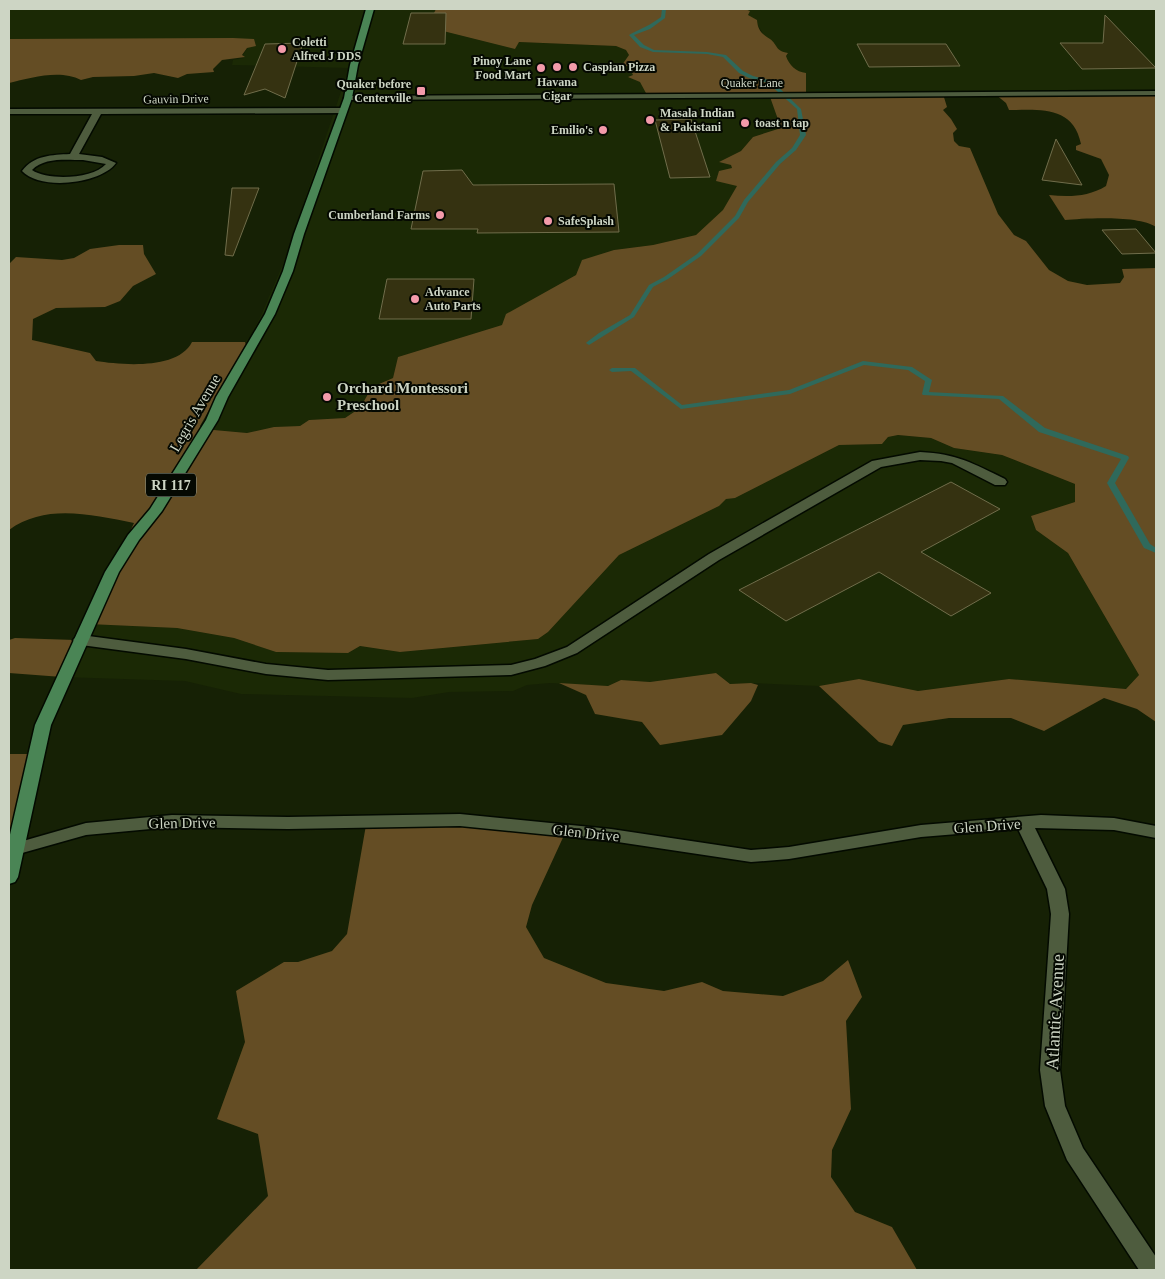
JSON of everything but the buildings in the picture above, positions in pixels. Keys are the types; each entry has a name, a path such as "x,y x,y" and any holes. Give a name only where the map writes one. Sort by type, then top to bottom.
{"main road":[{"name":"RI 117","path":"348,98 354,65 370,9"},
{"name":"Legris Avenue","path":"9,877 43,725 112,572 133,538 155,511 212,420 222,397 270,314 288,270 348,98"}],"street":[{"name":"Quaker Lane","path":"348,98 1156,93"},
{"name":"Gauvin Drive","path":"9,112 343,111"},
{"path":"73,157 98,112"},
{"path":"73,157 103,159 111,163 105,171 95,175 68,179 41,178 27,171 32,164 39,161 73,157"},
{"path":"81,640 186,654 273,670 328,675 453,674 511,670 540,663 572,650 714,557 877,464 920,456 941,457 956,460 1000,482"},
{"name":"Glen Drive","path":"15,849 86,829 172,821 288,823 460,820 611,835 751,856 789,853 921,830 1024,823 1114,824 1156,832"},
{"name":"Atlantic Avenue","path":"1024,823 1056,889 1060,914 1050,1070 1055,1106 1075,1153 1152,1270"}],"shaded area":[{"path":"9,9 436,9 427,27 515,49 518,42 616,46 627,50 633,67 633,75 629,76 770,97 781,128 753,137 741,151 720,162 731,165 738,186 724,210 696,235 653,245 614,250 583,260 576,275 507,314 502,325 398,357 393,378 372,387 360,408 345,418 309,420 300,426 274,427 247,433 203,429 200,426 260,318 283,264 349,68 232,65 233,60 244,58 242,56 249,46 256,45 253,39 9,39"},
{"path":"436,9 745,9 750,11 748,15 757,20 759,30 773,41 779,49 788,53 786,56 791,65 796,70 806,73 806,94 943,94 947,107 943,110 957,129 953,133 954,141 959,146 970,148 998,214 1014,235 1026,241 1049,270 1068,281 1087,285 1120,283 1124,277 1122,269 1156,268 1156,722 1137,709 1104,698 1044,731 1011,718 949,718 903,725 892,746 879,742 819,686 859,679 918,691 1009,679 1126,689 1139,675 1068,553 1036,530 1031,516 1075,502 1075,484 1002,455 954,448 931,438 898,435 888,437 882,444 839,445 735,498 726,499 719,506 619,555 548,632 538,639 400,652 360,646 348,653 276,652 234,638 177,628 88,624 134,523 70,513 38,516 9,530 9,264 16,257 62,260 74,258 90,249 119,245 143,245 144,254 156,274 133,286 120,301 105,307 56,308 33,319 32,340 90,353 96,361 120,364 148,364 162,361 175,357 185,351 192,342 245,342 246,345 200,426 203,429 247,433 274,427 300,426 309,420 345,418 360,408 372,387 393,378 398,357 502,325 506,314 576,275 582,260 614,250 653,245 696,235 723,210 737,186 716,181 719,171 732,168 731,165 719,162 741,151 753,137 781,128 770,97 647,95 640,82 628,77 633,75 631,71 633,67 622,65 629,55 626,50 616,46 519,42 515,49 427,27"},
{"path":"745,9 1156,9 1156,93 806,94 799,72 789,64 786,56 788,54 776,49 771,40 765,37 754,19 747,15"},
{"path":"9,39 254,39 256,46 247,48 242,55 245,57 222,60 213,69 214,72 187,74 178,78 154,73 134,76 93,77 81,80 64,75 55,75 9,83"},
{"path":"1156,93 1156,227 1148,223 1125,219 1065,220 1049,195 1078,195 1099,190 1106,186 1109,175 1101,159 1076,150 1076,146 1081,144 1077,131 1071,122 1063,116 1043,110 1009,110 1006,103 995,94"},
{"path":"898,435 931,438 954,448 1002,455 1075,484 1075,502 1031,516 1036,530 1068,553 1139,675 1126,689 1009,679 918,691 859,679 819,686 730,684 716,673 650,682 621,680 608,686 550,683 527,685 513,691 449,692 412,698 241,694 185,681 62,677 88,624 177,628 234,638 276,652 348,653 360,646 400,652 538,639 548,632 619,555 719,506 726,498 735,498 839,445 882,444 888,437"},
{"path":"15,638 75,640 62,677 9,673 9,640"},
{"path":"716,673 730,684 751,683 758,685 751,701 722,735 660,745 642,722 595,714 586,695 559,683 608,686 621,680 650,682"},
{"path":"9,754 32,754 9,872"},
{"path":"376,819 566,831 532,905 526,927 544,958 606,983 664,991 702,982 723,991 783,996 823,981 848,960 862,997 846,1021 851,1109 832,1150 831,1177 855,1212 892,1227 917,1270 196,1270 268,1196 258,1134 217,1119 245,1042 236,991 284,962 298,962 332,951 347,934 366,825"}],"waterway":[{"path":"589,343 632,316 651,286 699,255 737,217 746,201 778,163 794,149 803,135 799,109 770,82 741,72 724,56 707,53 653,51 642,46 631,35 648,28 660,20 663,17 664,9"},
{"path":"612,370 633,369 681,407 790,392 863,363 910,368 929,380 925,394 1001,397 1042,430 1125,458 1111,483 1147,546 1156,551"}],"place":[{"name":"Coletti Alfred J DDS","path":"282,49"},
{"name":"Havana Cigar","path":"557,67"},
{"name":"Caspian Pizza","path":"573,67"},
{"name":"Pinoy Lane Food Mart","path":"541,68"},
{"name":"Quaker before Centerville","path":"421,91"},
{"name":"Masala Indian & Pakistani","path":"650,120"},
{"name":"toast n tap","path":"745,123"},
{"name":"Emilio's","path":"603,130"},
{"name":"Cumberland Farms","path":"440,215"},
{"name":"SafeSplash","path":"548,221"},
{"name":"Advance Auto Parts","path":"415,299"},
{"name":"Orchard Montessori Preschool","path":"327,397"}]}
